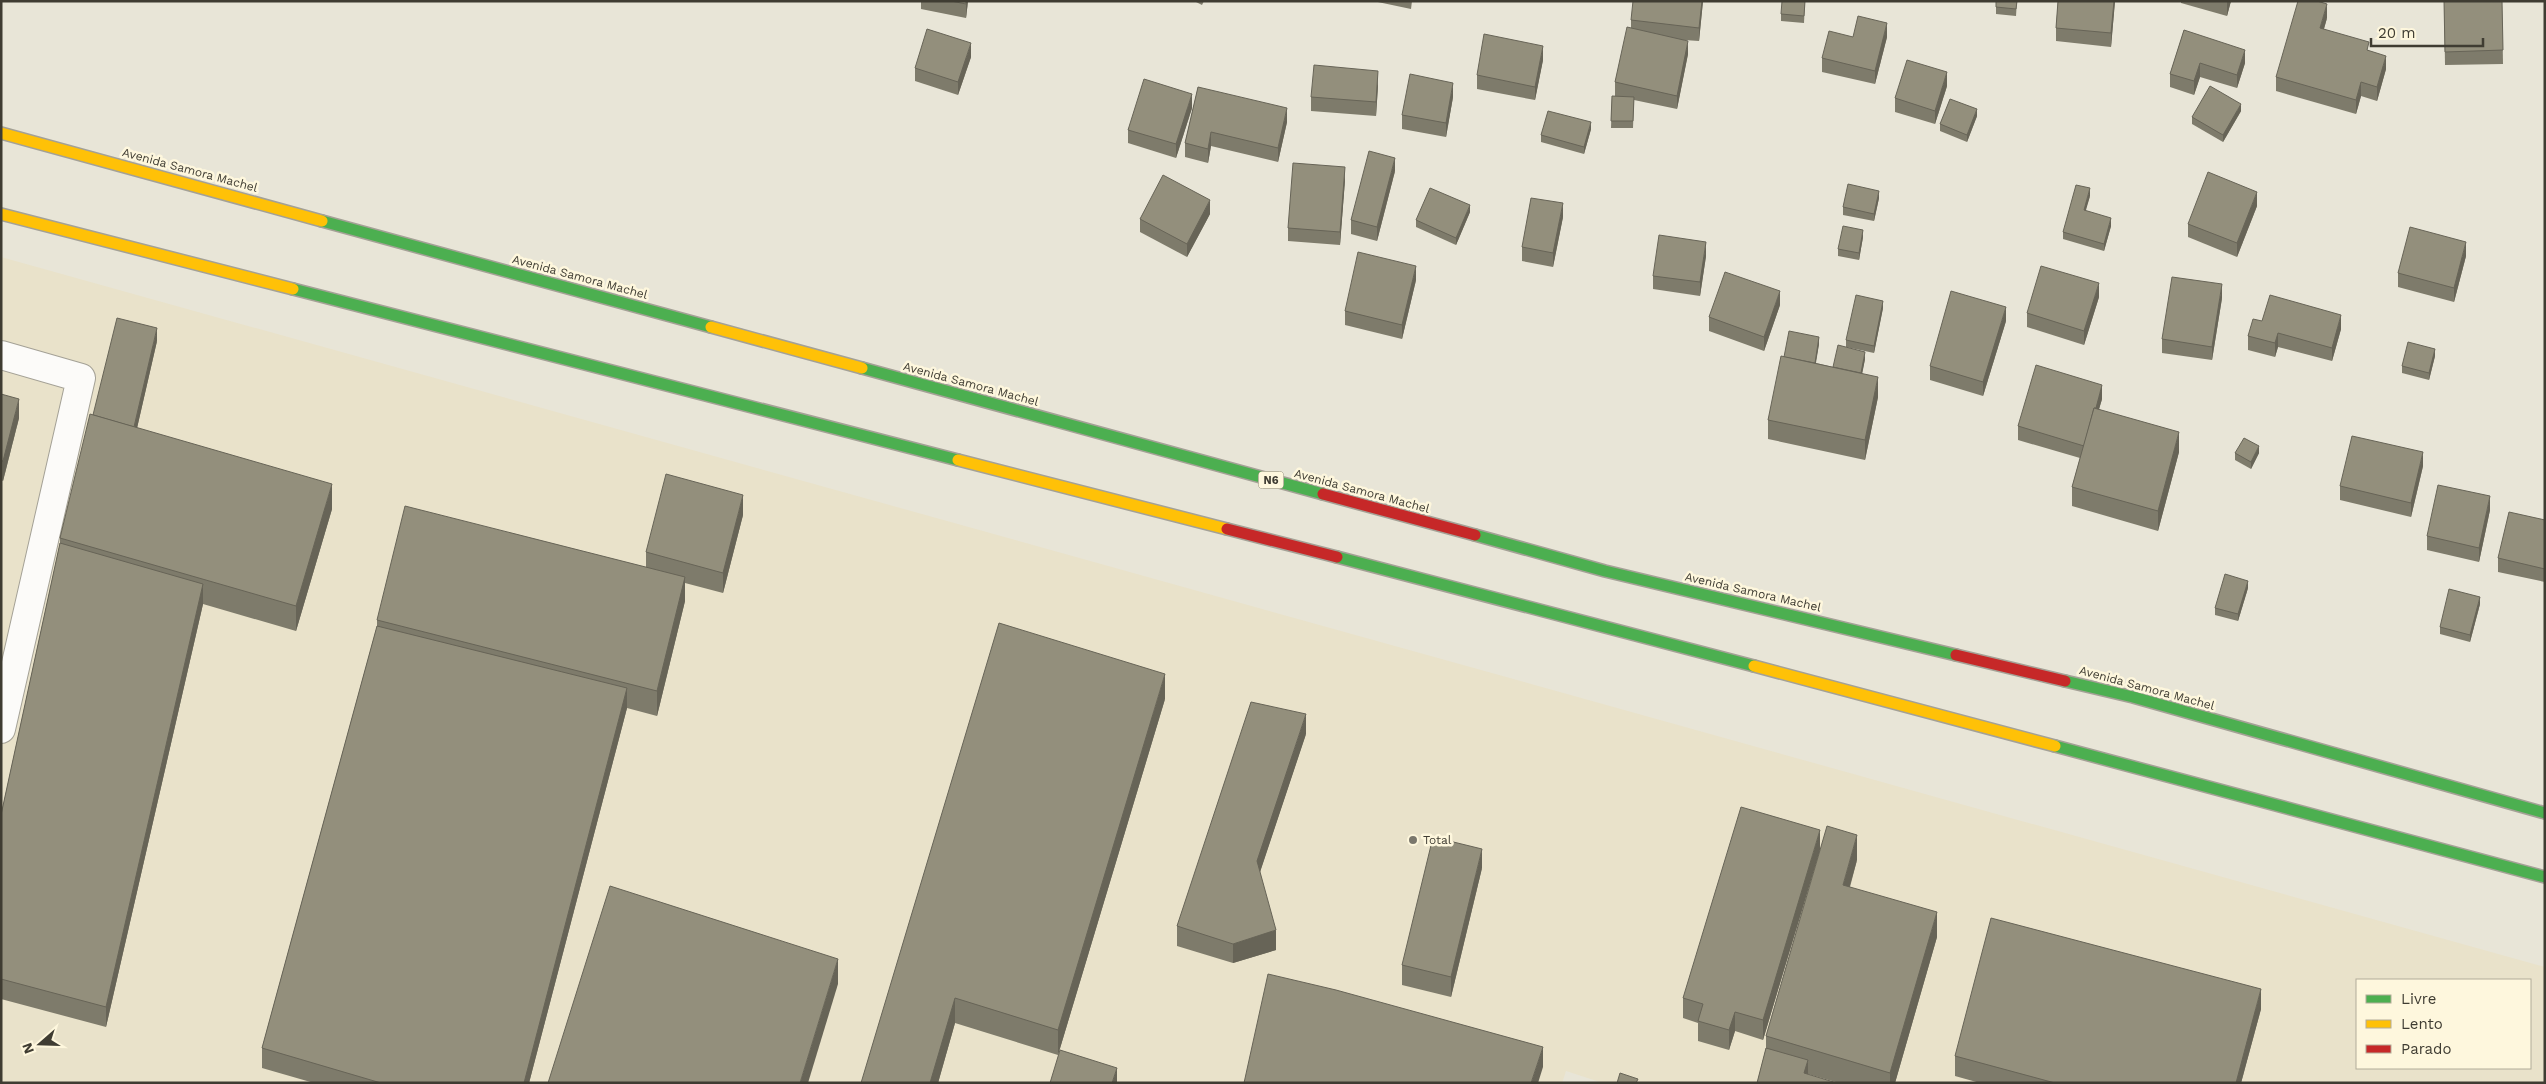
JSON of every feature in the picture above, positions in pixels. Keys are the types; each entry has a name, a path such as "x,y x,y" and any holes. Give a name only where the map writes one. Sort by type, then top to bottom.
{"highway":[{"name":"Avenida Samora Machel","path":"1,133 1586,566 2134,697 2545,813"},
{"path":"1,214 1615,630 2545,877"}],"street":[{"path":"1,355 81,378 1,729"}],"shaded area":[{"path":"1,257 2545,967 2545,1083 1603,1083 1566,1071 1562,1083 1,1083"}],"building":[{"path":"951,1 966,1 966,4"},
{"path":"1633,1 1702,1 1699,28 1631,20"},
{"path":"1782,1 1805,1 1804,16 1781,14"},
{"path":"1996,1 2017,1 2016,9 1996,7"},
{"path":"2058,1 2114,1 2111,33 2056,28"},
{"path":"2298,1 2317,1 2327,4 2320,28 2369,42 2367,50 2386,56 2377,87 2361,82 2356,100 2276,77"},
{"path":"2444,1 2502,1 2503,50 2445,52"},
{"path":"1858,16 1887,23 1875,71 1822,58 1829,31 1853,37"},
{"path":"1627,27 1688,41 1677,96 1615,82"},
{"path":"927,29 971,43 958,82 915,68"},
{"path":"2184,30 2245,50 2237,75 2200,63 2194,81 2170,74"},
{"path":"1484,34 1543,46 1535,87 1477,75"},
{"path":"1907,60 1947,72 1935,111 1895,98"},
{"path":"1314,65 1378,71 1376,102 1311,97"},
{"path":"1410,74 1453,83 1446,123 1402,115"},
{"path":"1144,79 1192,94 1176,144 1128,130"},
{"path":"2210,86 2241,104 2223,135 2192,117"},
{"path":"1198,87 1287,108 1278,148 1211,132 1208,149 1185,143"},
{"path":"1612,96 1634,97 1633,121 1611,121"},
{"path":"1950,99 1977,109 1967,135 1940,124"},
{"path":"1548,111 1591,122 1584,147 1541,135"},
{"path":"1369,151 1395,158 1377,227 1351,220"},
{"path":"1293,163 1345,167 1340,232 1288,228"},
{"path":"2208,172 2257,192 2237,243 2188,224"},
{"path":"1163,175 1210,200 1187,244 1140,219"},
{"path":"1848,184 1879,191 1874,214 1843,207"},
{"path":"2076,185 2090,188 2084,210 2111,218 2104,244 2063,232"},
{"path":"1430,188 1470,205 1456,238 1416,220"},
{"path":"1531,198 1563,203 1553,253 1522,247"},
{"path":"1843,226 1863,230 1859,253 1838,249"},
{"path":"2410,227 2466,242 2454,288 2398,273"},
{"path":"1659,235 1706,242 1700,282 1653,276"},
{"path":"1358,252 1416,266 1402,325 1345,311"},
{"path":"2041,266 2099,283 2084,331 2027,313"},
{"path":"1725,272 1780,291 1764,337 1709,317"},
{"path":"2172,277 2222,284 2212,347 2162,339"},
{"path":"1951,291 2006,307 1983,382 1930,366"},
{"path":"1856,295 1883,301 1874,346 1846,340"},
{"path":"2270,295 2341,315 2332,348 2278,333 2275,343 2248,336 2253,319 2262,321"},
{"path":"117,318 157,328 134,427 93,415"},
{"path":"1789,331 1819,337 1815,363 1784,357"},
{"path":"2408,342 2435,349 2429,373 2402,366"},
{"path":"1838,345 1865,352 1861,373 1833,367"},
{"path":"1781,356 1878,377 1865,440 1768,420"},
{"path":"2036,365 2102,385 2084,446 2018,426"},
{"path":"1,394 19,399 3,461 1,461"},
{"path":"2094,408 2179,432 2158,511 2072,487"},
{"path":"90,414 332,484 296,606 60,538"},
{"path":"2352,436 2423,452 2411,503 2340,486"},
{"path":"2244,438 2259,446 2251,462 2235,453"},
{"path":"666,474 743,495 723,573 646,552"},
{"path":"2438,485 2490,496 2479,548 2427,536"},
{"path":"405,506 685,577 657,691 377,620"},
{"path":"2509,512 2545,520 2545,569 2498,558"},
{"path":"60,543 203,584 106,1007 1,979 1,815"},
{"path":"2225,574 2248,581 2238,614 2215,608"},
{"path":"2449,589 2480,597 2470,635 2440,627"},
{"path":"999,623 1165,674 1058,1030 955,998 930,1083 861,1083"},
{"path":"377,626 627,688 524,1083 381,1083 262,1048"},
{"path":"1251,702 1306,714 1257,861 1276,930 1233,944 1177,926"},
{"path":"1741,807 1820,830 1763,1020 1735,1012 1729,1030 1698,1021 1703,1004 1683,998"},
{"path":"1827,826 1857,835 1843,885 1937,912 1890,1073 1766,1036"},
{"path":"1433,837 1482,849 1451,977 1402,965"},
{"path":"610,886 838,959 800,1083 548,1083"},
{"path":"1991,918 2261,989 2236,1083 2055,1083 1955,1056"},
{"path":"1268,974 1336,990 1543,1047 1531,1083 1244,1083"},
{"path":"1766,1048 1808,1060 1804,1073 1837,1083 1757,1083"},
{"path":"1060,1050 1117,1068 1112,1083 1050,1083"},
{"path":"1620,1073 1638,1079 1636,1083 1617,1083"}],"traffic: fast":[{"path":"322,221 711,327"},
{"path":"293,289 958,460"},
{"path":"862,368 1323,494"},
{"path":"1475,535 1605,571 1956,655"},
{"path":"1337,557 1754,666"},
{"path":"2065,681 2133,697 2545,813"},
{"path":"2055,746 2545,877"}],"traffic: slow":[{"path":"1,133 322,221"},
{"path":"1,214 293,289"},
{"path":"711,327 862,368"},
{"path":"958,460 1227,529"},
{"path":"1754,666 2055,746"}],"traffic: jam":[{"path":"1323,494 1475,535"},
{"path":"1227,529 1337,557"},
{"path":"1956,655 2065,681"}],"place":[{"name":"Total","path":"1413,840"}]}
